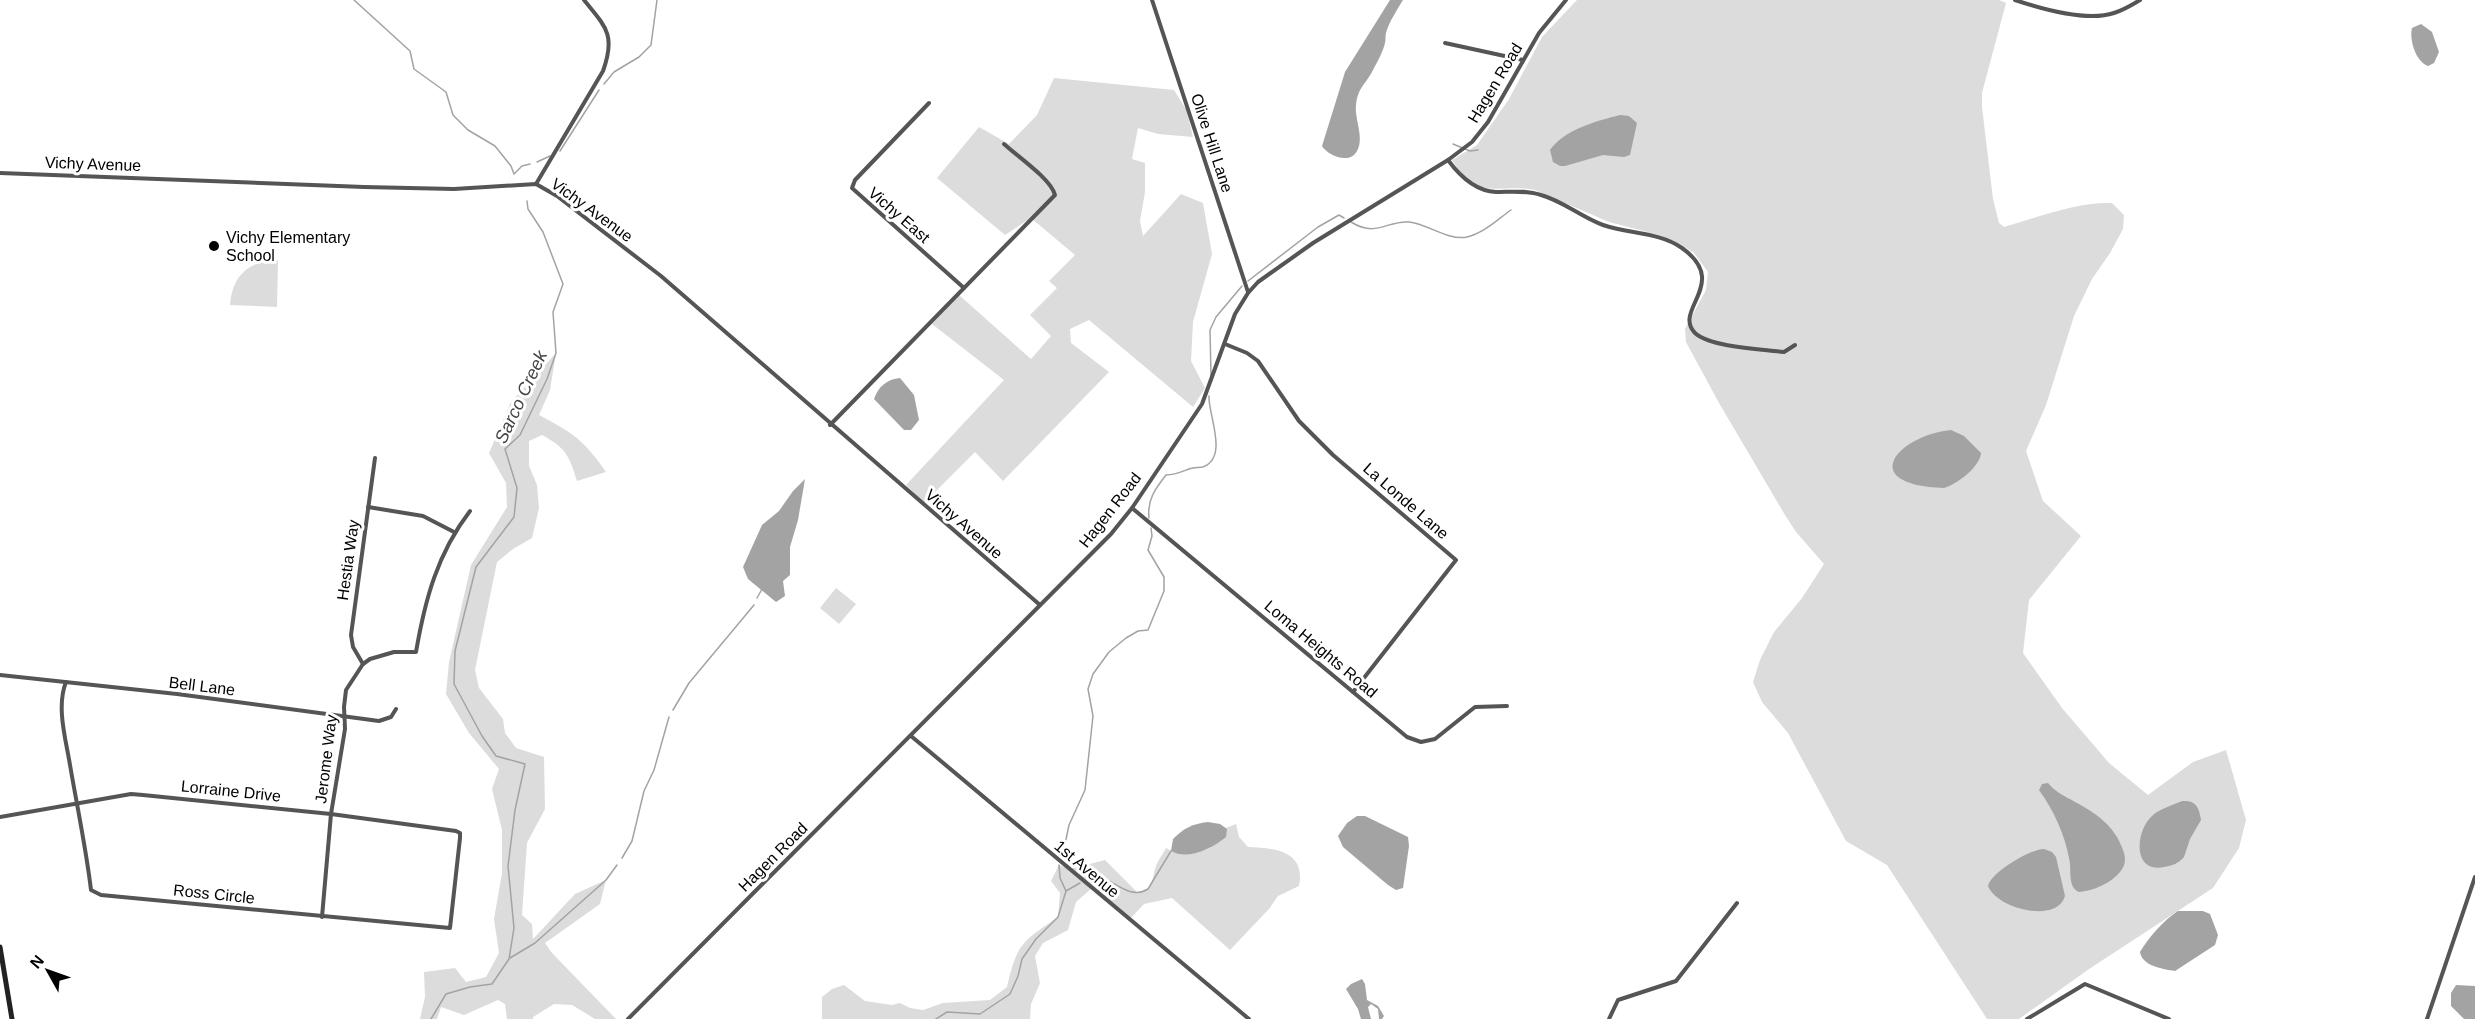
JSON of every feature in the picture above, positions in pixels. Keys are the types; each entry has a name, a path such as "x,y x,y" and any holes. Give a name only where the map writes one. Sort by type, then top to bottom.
{"main road":[{"path":"0,947 12,1019"}],"street":[{"path":"536,184 603,71 609,55 610,41 606,30 584,0"},
{"name":"Olive Hill Lane","path":"1152,0 1248,293"},
{"name":"Hagen Road","path":"628,1019 1111,534 1132,508 1202,404 1235,314 1258,282 1313,243 1448,160 1469,144 1488,122 1539,33 1566,0"},
{"path":"2015,0 2044,9 2101,16 2115,13 2140,0"},
{"path":"1445,43 1523,60"},
{"name":"Vichy East","path":"929,103 855,180 852,188 964,288"},
{"path":"830,425 1049,203 1054,195 1053,189 1004,144"},
{"path":"1448,160 1463,177 1479,187 1495,192 1521,191 1541,195 1603,225 1659,237 1682,248 1698,264 1703,274 1702,287 1692,307 1690,321 1695,333 1706,340 1776,352 1784,352 1796,345"},
{"name":"Vichy Avenue","path":"0,173 376,188 454,189 536,184 557,196 661,276 1040,605"},
{"name":"La Londe Lane","path":"1225,344 1248,353 1258,361 1299,421 1333,455 1456,560 1353,692"},
{"name":"Hestia Way","path":"363,664 353,646 351,635 375,458"},
{"path":"368,507 423,516 454,532"},
{"name":"Loma Heights Road","path":"1132,508 1407,737 1421,742 1435,739 1475,707 1507,706"},
{"path":"363,664 377,656 394,652 416,652 429,588 454,532 470,511"},
{"name":"Jerome Way","path":"322,916 331,814 345,729 343,716 346,690 363,664"},
{"name":"Bell Lane","path":"0,675 385,720 391,717 396,709"},
{"name":"Ross Circle","path":"66,682 62,715 91,890 97,894 450,928 460,832"},
{"name":"1st Avenue","path":"911,736 1249,1019"},
{"name":"Lorraine Drive","path":"0,817 131,794 331,814 460,832"},
{"path":"2427,1019 2475,877"},
{"path":"1609,1019 1618,1000 1676,981 1737,903"},
{"path":"2027,1019 2085,984 2169,1019"}],"shaded area":[{"path":"1390,0 1403,0 1389,25 1379,58 1358,95 1356,111 1360,144 1354,155 1341,158 1328,152 1322,146 1345,72"},
{"path":"1577,0 1999,0 2006,3 1982,93 1982,107 1993,199 1999,223 2004,227 2058,211 2098,203 2112,203 2124,215 2123,229 2092,279 2074,316 2046,405 2026,451 2043,501 2081,536 2029,600 2023,653 2062,708 2109,763 2148,795 2193,762 2226,750 2246,820 2239,848 2213,888 2089,969 2019,1019 1987,1019 1887,865 1846,841 1788,733 1762,702 1753,682 1760,660 1774,632 1802,598 1824,564 1796,532 1785,515 1686,342 1685,329 1706,290 1708,272 1694,253 1680,244 1659,235 1609,222 1535,190 1480,187 1471,182 1452,160 1477,145 1509,99 1542,37"},
{"path":"2421,24 2432,32 2439,52 2434,63 2428,66 2420,60 2414,50 2411,33 2412,28"},
{"path":"1054,78 1174,90 1187,111 1193,137 1158,134 1138,128 1132,159 1145,163 1145,192 1140,221 1143,236 1181,194 1203,203 1212,254 1193,322 1191,361 1205,388 1193,407 1089,320 1070,329 1071,343 1109,372 1003,481 975,452 924,503 906,485 1004,380 932,324 959,295 1031,359 1051,336 1030,315 1057,288 1049,281 1075,255 1031,218 1005,235 937,178 979,127 1009,144 1037,115"},
{"path":"1620,115 1629,116 1637,123 1630,155 1624,157 1603,155 1565,166 1553,162 1550,150 1564,137 1582,127"},
{"path":"268,260 278,260 277,307 230,305 233,288 240,275 252,266"},
{"path":"556,353 550,390 539,415 577,438 606,472 577,481 569,458 562,448 542,435 529,441 529,466 537,485 539,508 532,538 497,562 475,670 479,688 503,719 505,733 516,748 544,757 545,809 527,843 522,915 532,924 533,939 575,894 606,880 600,904 545,943 616,1019 595,1019 572,1005 554,1004 533,1019 507,1019 505,1004 498,1000 464,1015 441,1007 437,1019 420,1019 425,997 424,972 455,968 466,982 486,977 499,953 494,919 502,873 502,830 492,789 499,769 469,733 446,694 449,662 471,565 507,507 506,483 489,453 511,402"},
{"path":"900,378 914,395 919,420 911,430 904,430 874,399 884,384"},
{"path":"1951,430 1964,436 1981,453 1977,464 1972,469 1961,479 1944,488 1917,485 1900,479 1893,470 1894,460 1901,450 1914,441 1931,434"},
{"path":"805,479 798,520 790,547 790,575 783,581 785,596 776,602 748,579 743,567 762,525 779,511"},
{"path":"836,588 856,604 839,624 820,608"},
{"path":"2048,783 2057,792 2097,816 2110,827 2120,841 2125,861 2120,872 2107,883 2084,891 2075,890 2065,840 2054,814 2039,790 2042,784"},
{"path":"2182,801 2196,805 2201,820 2190,839 2184,857 2178,863 2167,867 2154,867 2146,864 2142,858 2140,840 2147,822 2159,811"},
{"path":"1357,816 1365,816 1408,837 1409,846 1403,888 1396,890 1388,885 1343,847 1338,836 1347,823"},
{"path":"1208,822 1220,824 1227,829 1226,837 1200,852 1185,855 1171,851 1173,839 1181,832 1193,825"},
{"path":"1236,824 1239,837 1248,847 1286,854 1298,865 1300,874 1299,886 1278,896 1269,909 1230,950 1172,898 1144,904 1129,920 1092,888 1076,902 1068,930 1043,943 1035,956 1040,983 1031,1004 1030,1019 822,1019 822,997 832,989 844,985 865,1001 892,1005 900,1003 910,1008 923,1010 943,1003 990,1000 1007,987 1014,961 1023,945 1036,932 1058,917 1060,893 1051,881 1059,865 1070,869 1105,860 1137,892 1142,892 1149,887 1157,864 1166,848 1181,854 1204,850 1222,839 1226,828"},
{"path":"2044,849 2052,852 2056,857 2065,896 2060,905 2039,911 2027,910 2014,907 1994,894 1988,886 1996,875 2021,857"},
{"path":"2178,911 2203,911 2210,914 2218,935 2215,945 2175,971 2149,964 2140,952 2157,929"},
{"path":"1362,979 1367,1000 1378,1006 1384,1016 1382,1019 1379,1019 1378,1009 1371,1004 1368,1007 1371,1019 1361,1019 1346,989"},
{"path":"2456,985 2475,986 2475,1019 2464,1019 2451,1006 2451,993"}],"waterway":[{"name":"Sarco Creek","path":"354,0 410,51 414,69 446,92 453,115 468,130 495,146 511,166 514,174 522,166 530,164"},
{"path":"604,84 614,72 639,57 651,45 657,0"},
{"path":"560,151 599,90"},
{"path":"1453,144 1470,151 1478,150"},
{"path":"537,162 550,156"},
{"name":"Sarco Creek","path":"431,1019 446,994 492,984 509,959 514,928 508,866 515,810 525,764 496,756 482,736 454,684 455,651 476,567 514,517 517,488 505,449 520,435 547,379 556,353 553,312 563,284 543,232 528,209 527,201"},
{"path":"1351,222 1360,227 1375,229 1394,223 1416,223 1445,235 1460,238 1479,232 1511,210"},
{"path":"1248,281 1318,227 1339,215 1344,218"},
{"path":"1211,376 1210,330 1216,317 1242,286"},
{"path":"1149,518 1149,506 1153,495 1166,475 1203,467 1211,462 1215,454 1215,435 1209,396"},
{"path":"1062,858 1069,825 1085,790 1093,716 1088,689 1093,674 1109,652 1126,638 1138,631 1148,630 1164,591 1164,577 1148,550 1152,536 1151,528"},
{"path":"757,598 762,589"},
{"path":"673,710 689,683 754,605"},
{"path":"622,858 632,841 644,791 654,770 669,717"},
{"path":"1087,879 1094,875 1128,891 1141,892 1148,889 1171,851"},
{"path":"510,958 535,943 606,880 617,865"},
{"path":"1059,865 1060,878 1066,891"},
{"path":"936,1019 947,1012 980,1014 1010,994 1022,959 1036,939 1058,917 1066,891 1080,883"}],"place":[{"name":"Vichy Elementary School","path":"214,246"}]}
